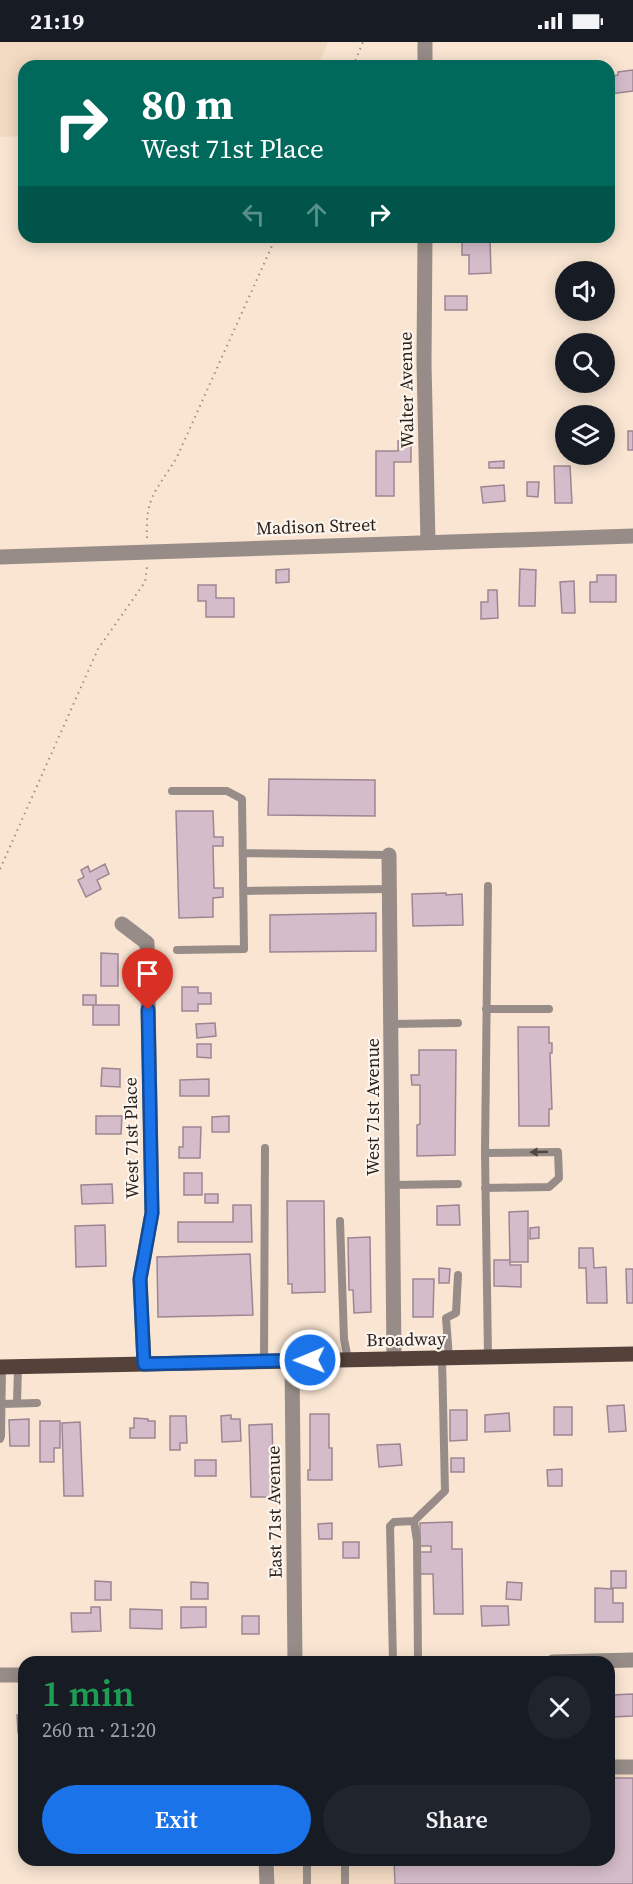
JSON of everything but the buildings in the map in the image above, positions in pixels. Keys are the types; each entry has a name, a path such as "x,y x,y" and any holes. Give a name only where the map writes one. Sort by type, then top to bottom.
{"main road":[{"name":"Broadway","path":"1,1366 633,1354"}],"street":[{"path":"425,42 425,60"},
{"name":"Walter Avenue","path":"425,243 424,363 428,542"},
{"name":"Madison Street","path":"0,557 633,536"},
{"name":"West 71st Avenue","path":"389,855 394,1359"},
{"name":"West 71st Place","path":"122,924 147,943 152,1213 140,1279 144,1364"},
{"name":"East 71st Avenue","path":"291,1361 295,1656"},
{"path":"615,1660 633,1660"},
{"path":"0,1675 18,1675"},
{"path":"616,1767 633,1767"},
{"path":"266,1866 267,1884"}],"lane":[{"path":"172,791 227,791 242,799 244,949 177,950"},
{"path":"243,853 389,855"},
{"path":"488,886 485,1153 488,1357"},
{"path":"244,891 390,889"},
{"path":"486,1009 549,1009"},
{"path":"391,1024 458,1023"},
{"path":"264,1361 265,1148"},
{"path":"485,1153 558,1152 558,1178 549,1187 485,1188"},
{"path":"392,1185 458,1184"},
{"path":"340,1221 344,1339 348,1359"},
{"path":"393,1656 390,1526 394,1522 414,1521 445,1491 446,1318 456,1313 458,1275"},
{"path":"0,1439 1,1366"},
{"path":"17,1403 18,1366"},
{"path":"2,1404 37,1403"},
{"path":"414,1521 417,1541 418,1656"},
{"path":"307,1866 308,1884"},
{"path":"345,1866 345,1884"}],"path":[{"path":"356,60 363,42"}],"shaded area":[{"path":"0,42 328,42 320,60 18,60 18,136 0,137"},
{"path":"633,1768 633,1884 275,1884 274,1866 615,1866 615,1769"}],"route":[{"path":"148,1010 152,1213 140,1279 144,1364 310,1360"}]}
